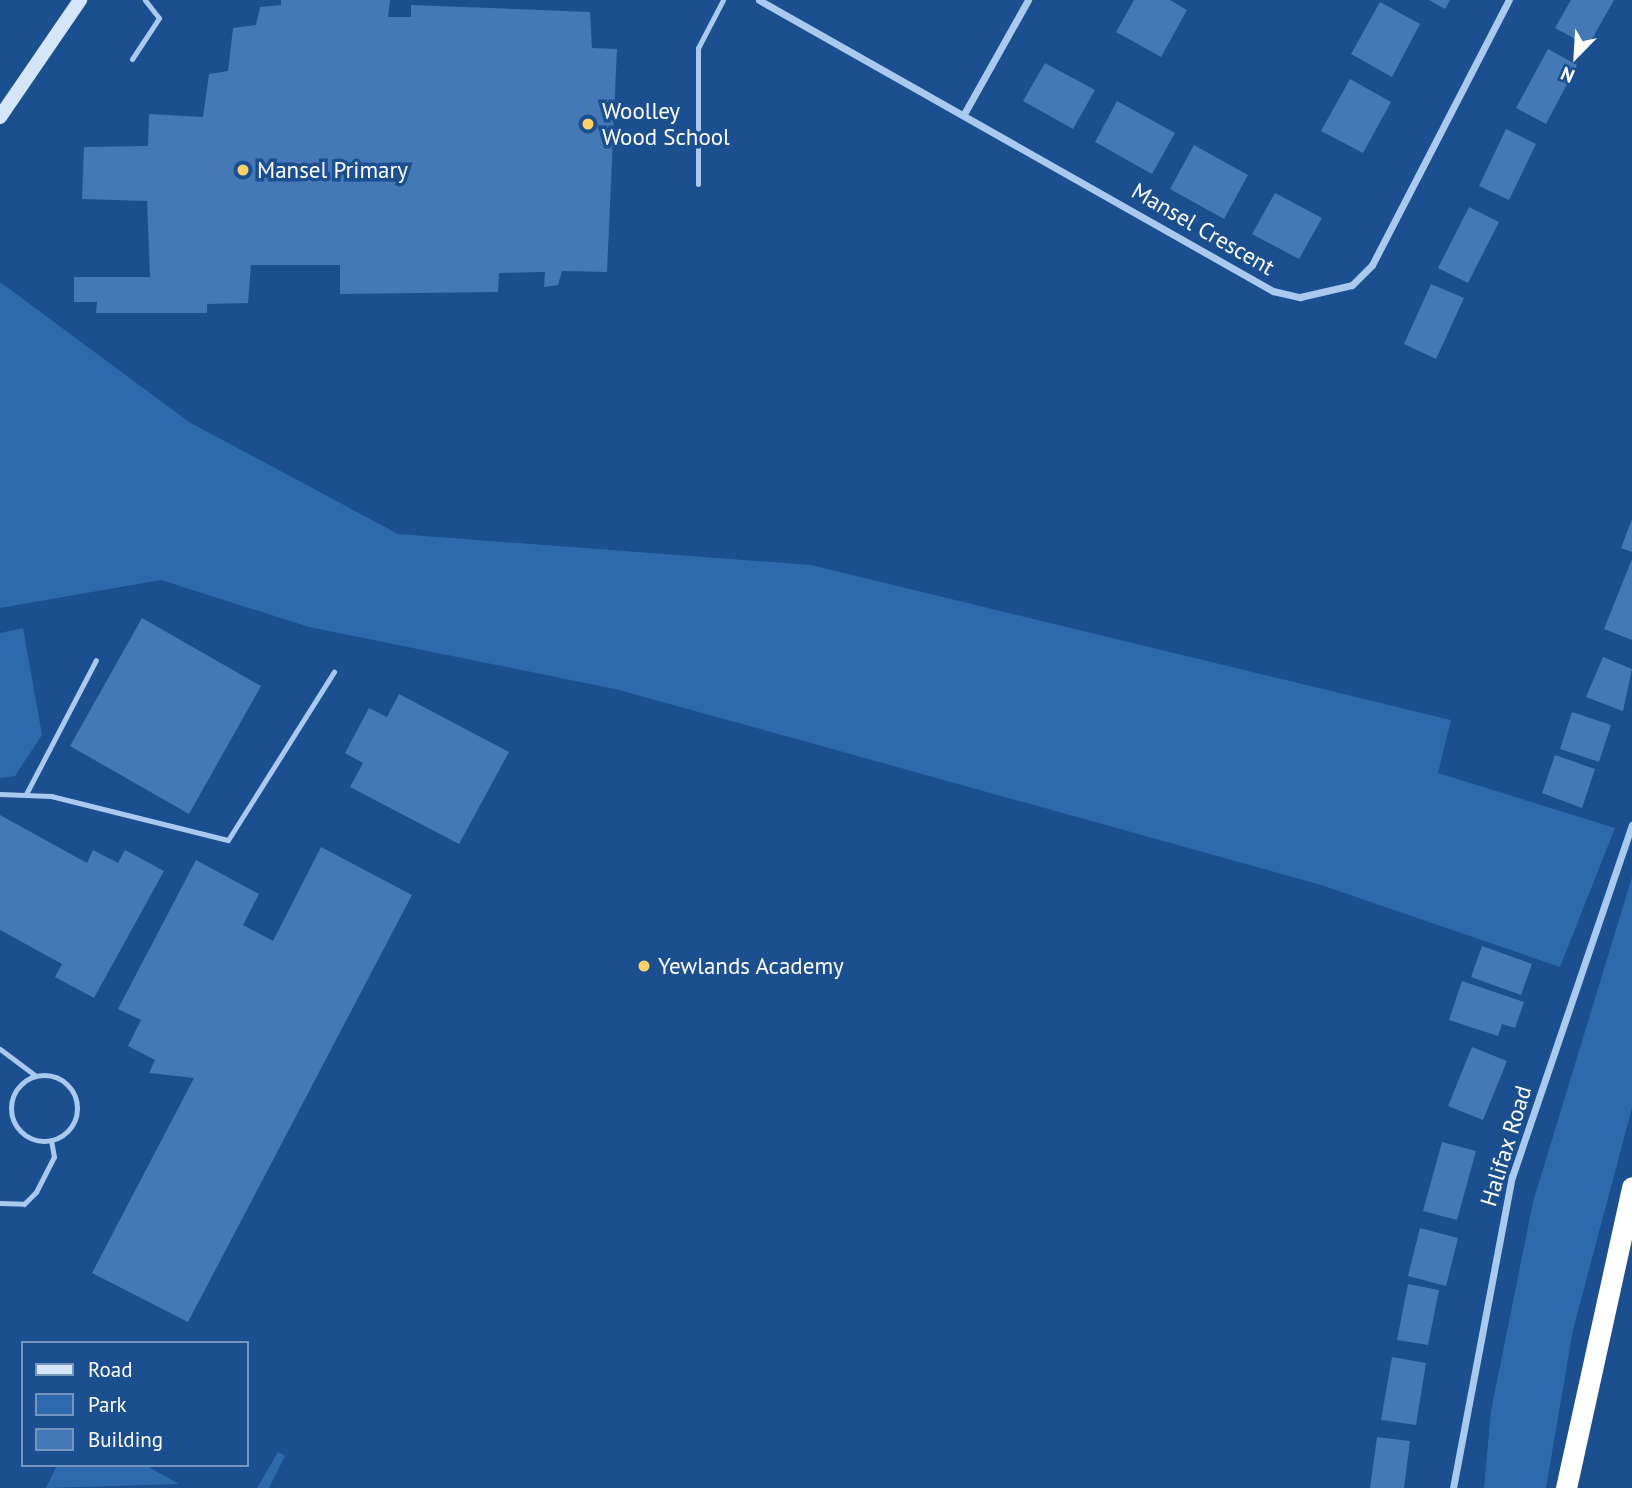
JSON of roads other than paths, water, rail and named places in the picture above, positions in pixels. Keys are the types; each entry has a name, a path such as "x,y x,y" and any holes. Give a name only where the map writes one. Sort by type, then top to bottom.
{"highway":[{"path":"1566,1488 1632,1187"}],"main road":[{"path":"0,117 80,0"}],"street":[{"name":"Mansel Crescent","path":"759,0 1273,290 1328,294 1352,285 1372,265 1509,0"},
{"path":"964,114 1028,0"},
{"name":"Halifax Road","path":"1453,1488 1512,1177 1632,825"}],"lane":[{"path":"132,59 159,18 145,0"},
{"path":"698,184 698,48 723,0"},
{"path":"26,794 96,660"},
{"path":"0,794 26,794 228,839 334,672"},
{"path":"0,1049 36,1076 63,1080 77,1103 71,1128 51,1140 28,1137 12,1116 14,1095 36,1076"},
{"path":"0,1203 16,1206 36,1192 54,1157 51,1140"}],"place":[{"name":"Woolley Wood School","path":"588,124"},
{"name":"Mansel Primary","path":"243,170"},
{"name":"Yewlands Academy","path":"644,966"}]}
